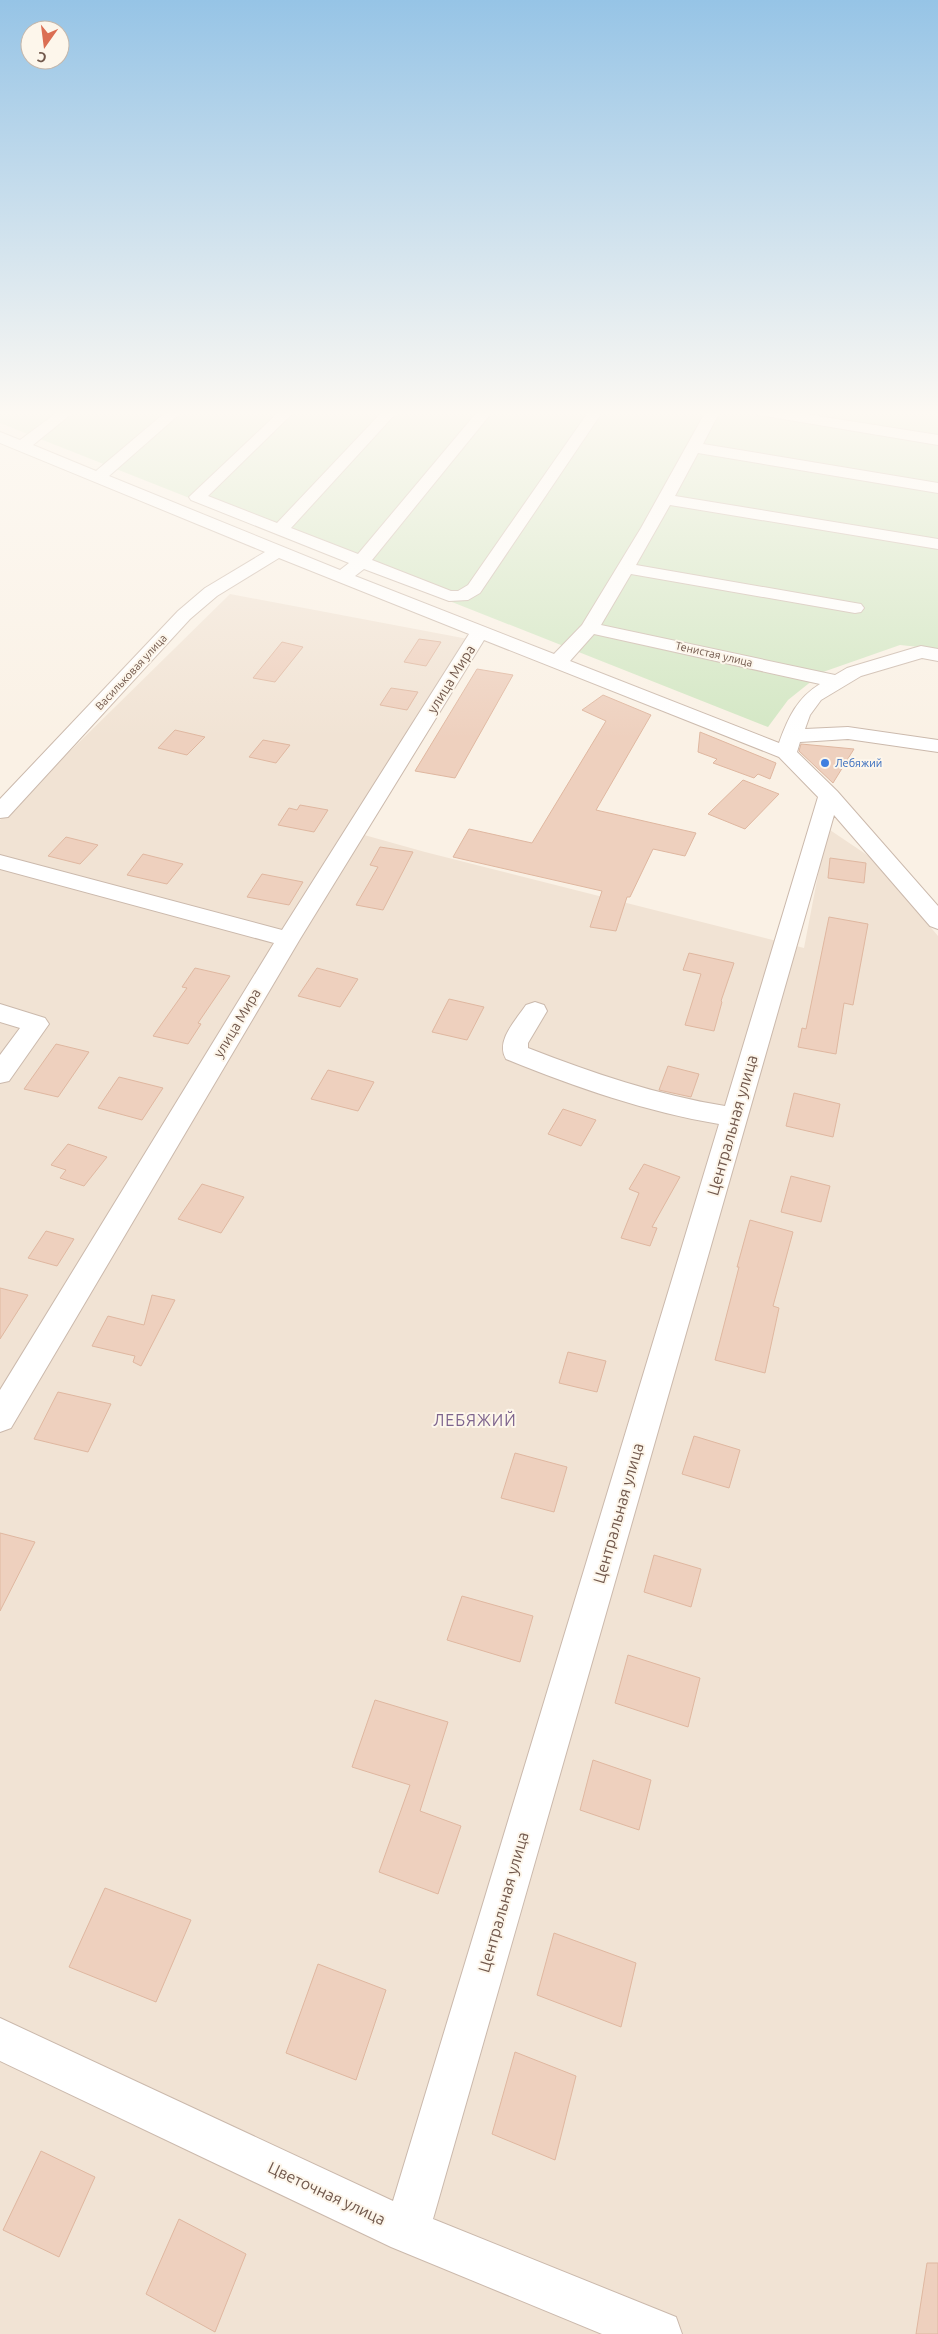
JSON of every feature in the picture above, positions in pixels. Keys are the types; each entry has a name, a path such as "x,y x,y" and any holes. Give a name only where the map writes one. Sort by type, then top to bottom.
{"street":[{"path":"203,520 557,663 789,745 848,733 938,746"},
{"path":"255,520 449,596 462,596 474,589 521,520"},
{"path":"280,530 289,520"},
{"path":"342,577 361,562 396,520"},
{"path":"557,663 590,628 653,520"},
{"path":"792,520 938,544"},
{"name":"Васильковая улица","path":"0,812 184,615 211,592 278,551"},
{"path":"625,568 855,608"},
{"name":"Тенистая улица","path":"590,628 838,682"},
{"name":"улица Мира","path":"0,1418 288,938 480,632"},
{"path":"789,745 800,714 814,696 854,672 929,654 938,637"},
{"path":"789,745 829,796 938,921"},
{"name":"Центральная улица","path":"407,2231 829,796"},
{"path":"0,862 288,938"},
{"path":"535,1011 515,1043 515,1053 566,1073 680,1108 734,1116"},
{"path":"0,1013 36,1024 0,1074"},
{"name":"Цветочная улица","path":"0,2039 407,2231 659,2334"}],"shaded area":[{"name":"Лебяжий","path":"230,594 468,639 350,831 425,852 804,948 827,828 873,859 938,936 938,2334 0,2334 0,820"}],"green space":[{"path":"245,520 938,520 938,649 900,645 823,672 788,700 768,727"}],"building":[{"path":"419,639 441,642 426,666 404,662"},
{"path":"282,642 303,647 275,682 253,678"},
{"path":"477,669 513,675 455,778 415,771"},
{"path":"391,688 418,692 407,710 380,705"},
{"path":"603,695 651,715 596,810 696,833 685,856 653,849 630,897 627,897 616,931 590,927 602,891 453,857 469,829 532,843 606,721 582,710"},
{"path":"175,730 205,737 187,755 158,748"},
{"path":"700,732 776,763 770,779 758,774 754,778 713,763 717,759 698,752"},
{"path":"263,740 290,745 276,763 249,757"},
{"path":"801,744 854,749 833,783 799,751"},
{"path":"743,780 779,794 745,829 708,814"},
{"path":"300,805 328,810 314,832 278,825 289,808 297,810"},
{"path":"66,837 98,845 80,864 48,856"},
{"path":"380,847 413,852 383,910 356,905 378,867 370,865"},
{"path":"143,854 183,864 167,884 127,875"},
{"path":"830,858 866,863 864,883 828,878"},
{"path":"262,874 303,882 289,905 247,897"},
{"path":"829,917 868,924 853,1005 844,1003 836,1054 798,1047 802,1028 806,1029"},
{"path":"689,953 734,963 721,1001 714,1031 685,1025 701,974 683,970"},
{"path":"195,968 230,976 198,1023 201,1024 188,1044 153,1036 187,988 182,987"},
{"path":"317,968 358,979 340,1007 298,996"},
{"path":"449,999 484,1007 467,1040 432,1032"},
{"path":"56,1044 89,1052 58,1097 24,1089"},
{"path":"668,1066 699,1074 691,1097 659,1090"},
{"path":"328,1070 374,1082 358,1111 311,1099"},
{"path":"119,1077 163,1088 142,1120 98,1108"},
{"path":"794,1093 840,1104 833,1137 786,1126"},
{"path":"563,1109 596,1120 581,1146 548,1134"},
{"path":"68,1144 107,1157 84,1186 60,1178 66,1170 51,1165"},
{"path":"644,1164 680,1177 652,1227 657,1228 650,1246 621,1238 639,1193 629,1189"},
{"path":"791,1176 830,1186 821,1222 781,1212"},
{"path":"202,1184 244,1197 221,1233 178,1219"},
{"path":"750,1220 793,1232 773,1306 779,1308 765,1373 715,1360"},
{"path":"46,1231 74,1239 57,1266 28,1258"},
{"path":"0,1288 28,1295 0,1339"},
{"path":"152,1295 175,1300 141,1366 133,1362 135,1356 92,1346 108,1316 144,1325"},
{"path":"568,1352 606,1361 597,1392 559,1383"},
{"path":"58,1392 111,1404 88,1452 34,1439"},
{"path":"694,1436 740,1450 729,1488 682,1474"},
{"path":"515,1453 567,1467 554,1512 501,1498"},
{"path":"0,1533 35,1542 0,1611"},
{"path":"654,1555 701,1569 691,1607 644,1592"},
{"path":"462,1596 533,1616 520,1662 447,1640"},
{"path":"628,1655 700,1678 688,1727 615,1703"},
{"path":"375,1700 448,1722 420,1811 461,1826 438,1894 379,1872 410,1785 352,1767"},
{"path":"593,1760 651,1780 639,1830 580,1810"},
{"path":"105,1888 191,1920 156,2002 69,1967"},
{"path":"554,1933 636,1963 621,2027 537,1995"},
{"path":"318,1964 386,1990 356,2080 286,2053"},
{"path":"515,2052 576,2076 555,2160 492,2134"},
{"path":"41,2151 95,2177 59,2257 3,2230"},
{"path":"179,2219 246,2254 215,2332 146,2294"},
{"path":"927,2263 938,2263 938,2334 916,2334"}],"place":[{"name":"Лебяжий","path":"825,763"}],"district":[{"name":"ЛЕБЯЖИЙ","path":"475,1420"}]}
